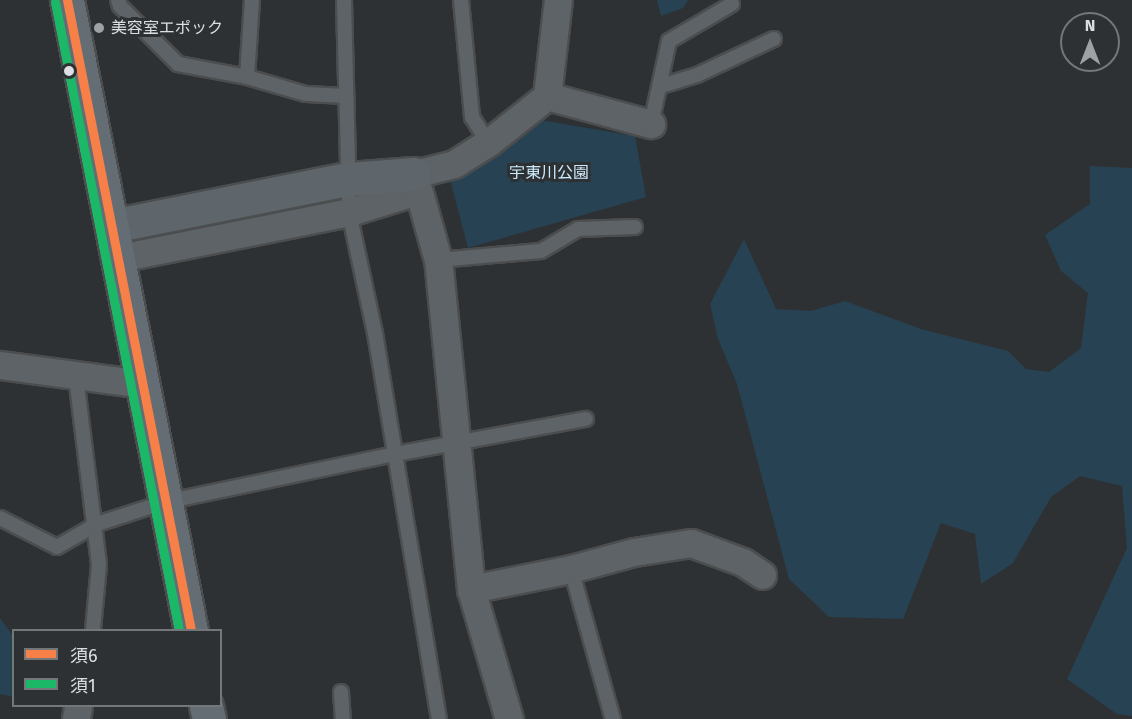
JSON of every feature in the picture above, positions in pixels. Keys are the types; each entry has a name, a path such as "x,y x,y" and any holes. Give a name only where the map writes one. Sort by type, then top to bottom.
{"main road":[{"path":"67,0 191,629"}],"street":[{"path":"119,258 349,212 454,164 488,143 547,96 558,0"},
{"path":"547,96 651,124"},
{"path":"112,226 348,179 416,182"},
{"path":"416,182 427,210 438,260 471,589 508,719"},
{"path":"0,364 76,377 142,384"},
{"path":"471,589 571,569 634,552 691,543 743,562 762,575"}],"lane":[{"path":"118,0 178,64 247,76 306,94 346,96"},
{"path":"247,76 252,0"},
{"path":"344,0 349,212 395,453 439,719"},
{"path":"461,0 472,117 488,143"},
{"path":"651,124 669,41 732,4"},
{"path":"661,86 697,75 774,39"},
{"path":"438,260 541,251 578,229 635,227"},
{"path":"76,377 97,524 99,565 93,629"},
{"path":"0,518 57,547 97,524 165,502 395,453 586,419"},
{"path":"571,569 614,719"},
{"path":"341,692 342,719"}],"green space":[{"path":"657,0 688,0 683,8 661,16"},
{"name":"宇東川公園","path":"540,120 635,136 646,197 468,248 450,179"},
{"path":"1090,166 1132,168 1132,716 1117,714 1067,679 1127,548 1122,486 1080,476 1051,497 1013,563 981,584 975,534 941,523 903,619 829,617 789,579 737,384 718,339 710,304 744,239 776,309 811,311 845,301 921,329 1008,351 1026,369 1049,372 1081,348 1088,293 1061,271 1045,235 1090,204"},
{"path":"0,618 12,635 12,697 0,694"}],"transit line":[{"name":"須6","path":"67,0 191,629"},
{"name":"須1","path":"55,2 179,629"}],"place":[{"name":"美容室エポック","path":"99,28"}]}
